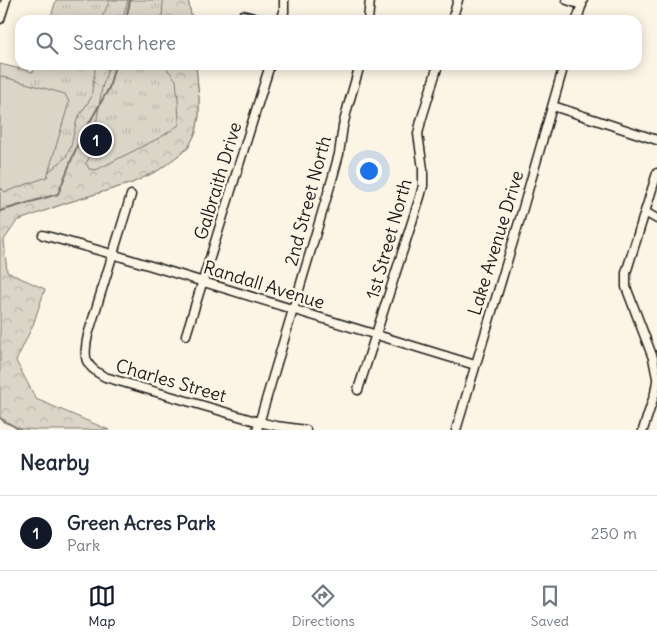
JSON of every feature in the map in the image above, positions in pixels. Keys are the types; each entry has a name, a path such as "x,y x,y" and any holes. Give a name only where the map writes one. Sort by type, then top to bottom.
{"street":[{"path":"0,19 6,0"},
{"path":"283,15 284,0"},
{"path":"368,15 370,0"},
{"path":"454,15 458,0"},
{"path":"567,0 582,2 578,15"},
{"name":"Galbraith Drive","path":"186,335 268,70"},
{"name":"2nd Street North","path":"256,430 336,168 346,112 359,70"},
{"name":"1st Street North","path":"358,390 421,191 423,169 418,134 436,70"},
{"name":"Lake Avenue Drive","path":"456,430 563,70"},
{"path":"552,106 657,140"},
{"path":"643,430 655,393 657,380 653,358 626,287 626,273 657,173"},
{"name":"Charles Street","path":"131,195 90,327 85,350 86,359 90,367 105,378 259,422 306,430"},
{"path":"645,212 657,219"},
{"name":"Randall Avenue","path":"43,236 112,254 475,365"}],"green space":[{"path":"56,0 188,0 191,15 52,15"},
{"path":"110,0 128,0 124,15 103,15"},
{"path":"163,0 188,0 191,15 162,15"},
{"path":"0,64 15,68 15,70 33,72 34,70 196,70 199,116 196,132 188,148 159,170 132,183 66,203 16,221 0,217"},
{"path":"107,70 102,88 91,155 86,163 89,169 96,170 161,137 179,125 176,80 168,70 196,70 199,116 196,132 188,148 159,170 132,183 66,203 17,221 4,240 7,272 45,289 33,325 16,361 36,399 109,430 22,429 3,422 0,417 0,190 45,175 66,157 71,146 77,119 91,98 95,71"},
{"path":"0,76 65,94 69,102 47,177 5,192 0,187"}],"waterway":[{"path":"127,15 130,0"},
{"path":"0,211 58,194 79,141 109,88 114,70"},
{"path":"0,418 20,430"}],"place":[{"name":"Green Acres Park","path":"96,140"}]}
